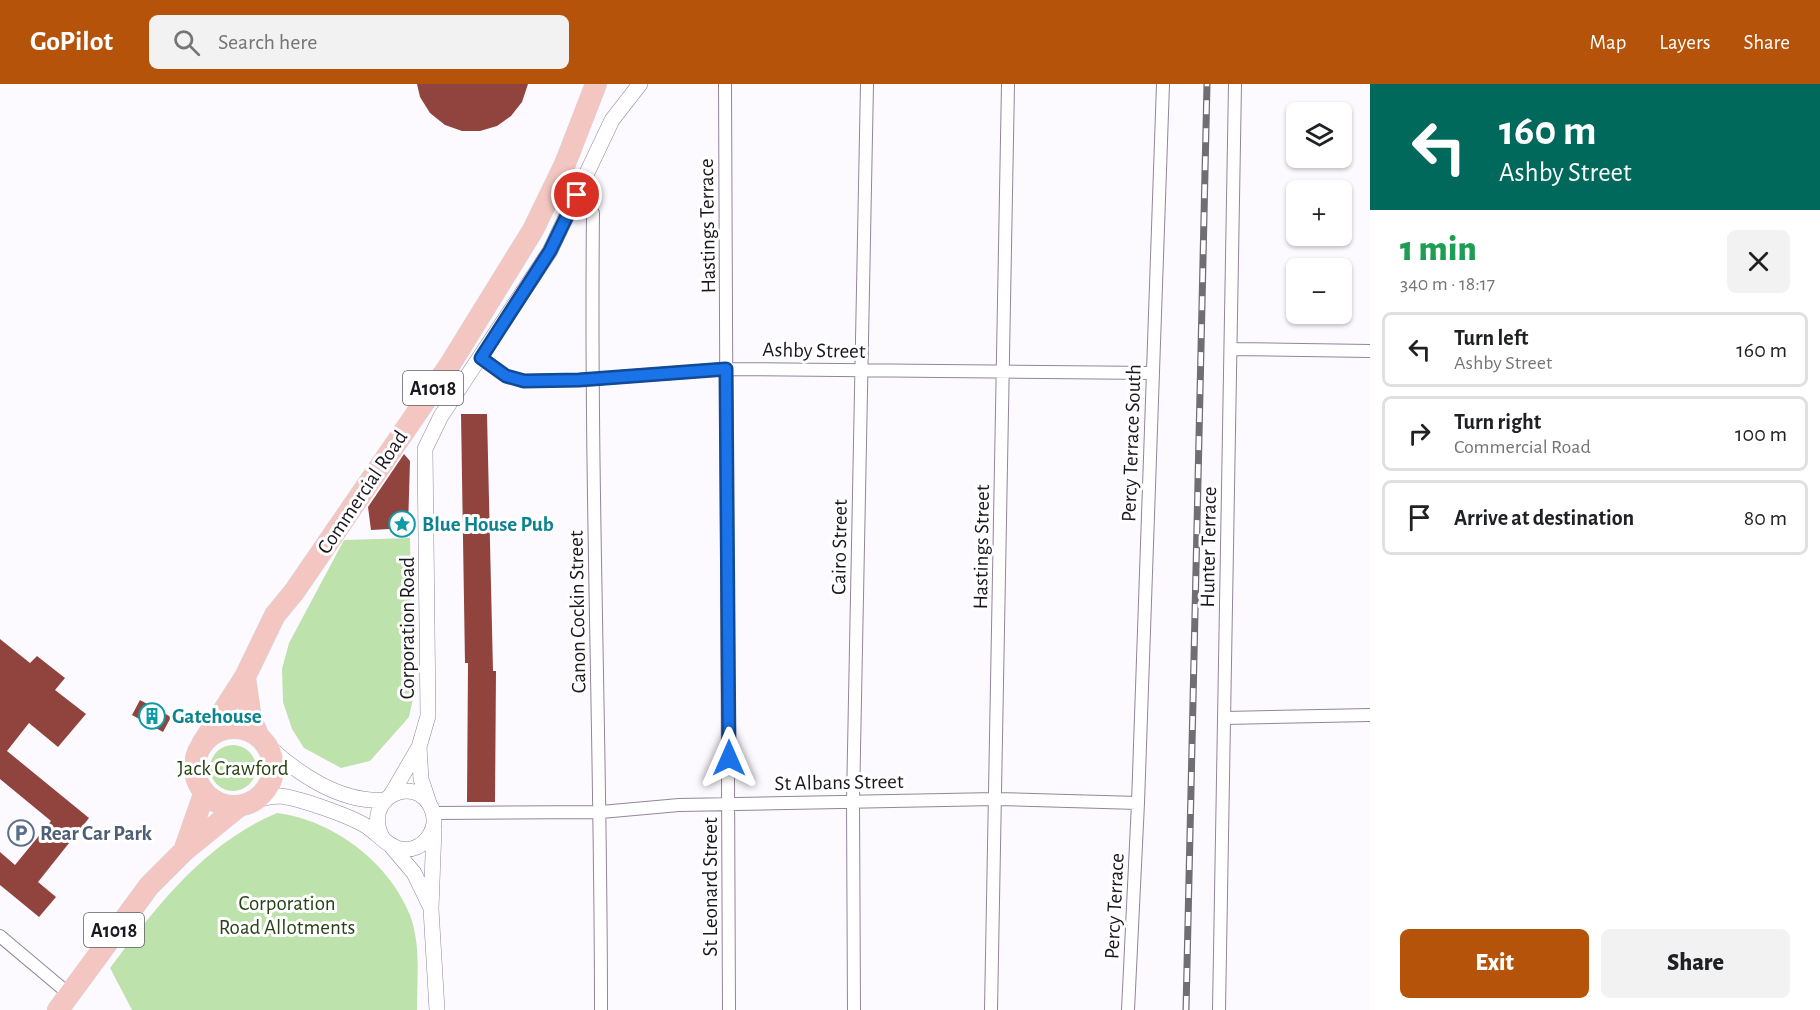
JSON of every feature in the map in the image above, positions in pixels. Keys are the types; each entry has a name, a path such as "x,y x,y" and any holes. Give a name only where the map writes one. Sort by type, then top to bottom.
{"highway":[{"name":"Commercial Road","path":"202,744 245,677 274,615 294,592 449,366 533,230 565,164 596,84"},
{"path":"245,677 251,719 272,758 273,772 267,790 258,799 238,807 225,806 204,794 196,778 194,765 202,744 212,734 226,729 241,728 263,742"},
{"name":"A1018","path":"184,851 204,794"},
{"name":"A1018","path":"64,1002 126,914 149,886 184,851 238,807"}],"street":[{"name":"Commercial Road","path":"426,471 426,449 433,430 550,251 612,120 640,84"},
{"name":"Hastings Terrace","path":"725,84 726,369"},
{"name":"Cairo Street","path":"854,1010 853,801 867,84"},
{"name":"Hastings Street","path":"991,1010 1008,84"},
{"name":"Percy Terrace South","path":"1138,803 1163,84"},
{"name":"Hunter Terrace","path":"1219,1010 1235,84"},
{"name":"Canon Cockin Street","path":"593,213 591,379 601,812 601,1010"},
{"path":"1232,349 1370,351"},
{"name":"Ashby Street","path":"481,358 506,376 524,381 591,379 726,369 1153,373"},
{"name":"St Leonard Street","path":"726,369 729,1010"},
{"name":"Corporation Road","path":"426,471 428,716 419,747 376,818 386,841 409,849 421,845 432,815"},
{"path":"1225,718 1370,715"},
{"path":"263,742 292,768 332,789 370,801 411,791 422,796 432,815"},
{"name":"Corporation Road","path":"419,747 421,779 432,815 431,909 437,1010"},
{"name":"Corporation Road","path":"258,799 278,796 298,800 364,825 386,841 414,873 431,909"},
{"name":"St Albans Street","path":"432,815 601,812 729,804 853,801 996,799 1138,803"},
{"name":"Percy Terrace","path":"1128,1010 1138,803"},
{"path":"0,936 64,1002"}],"green space":[{"path":"410,538 413,698 409,717 370,761 341,768 304,748 292,729 283,702 282,669 289,643 344,540"},
{"name":"Jack Crawford","path":"233,745 249,752 256,768 249,784 233,791 217,784 210,768 217,752"},
{"name":"Corporation Road Allotments","path":"277,813 298,817 338,834 373,861 401,896 410,915 416,938 417,1010 132,1010 110,968 164,900 205,859 227,841"}],"building":[{"path":"417,84 528,84 522,102 511,116 497,126 480,131 462,131 445,125 430,113 420,97"},
{"path":"461,414 487,414 493,671 496,671 495,802 467,802 468,663 465,663"},
{"path":"404,454 410,461 408,528 371,530 368,507"},
{"path":"0,639 30,663 37,656 65,678 55,690 86,714 58,747 29,723 7,751 89,818 38,882 56,897 39,917 0,885 0,852 15,865 51,821 0,779"},
{"name":"Gatehouse","path":"140,700 171,717 163,732 132,715"}],"railway":[{"path":"1186,1010 1207,84"}],"place":[{"name":"Blue House Pub","path":"402,524"},
{"name":"Gatehouse","path":"152,716"},
{"name":"Rear Car Park","path":"21,833"}],"route":[{"path":"577,195 550,251 481,358 506,376 524,381 579,380 726,369 729,758"}]}
